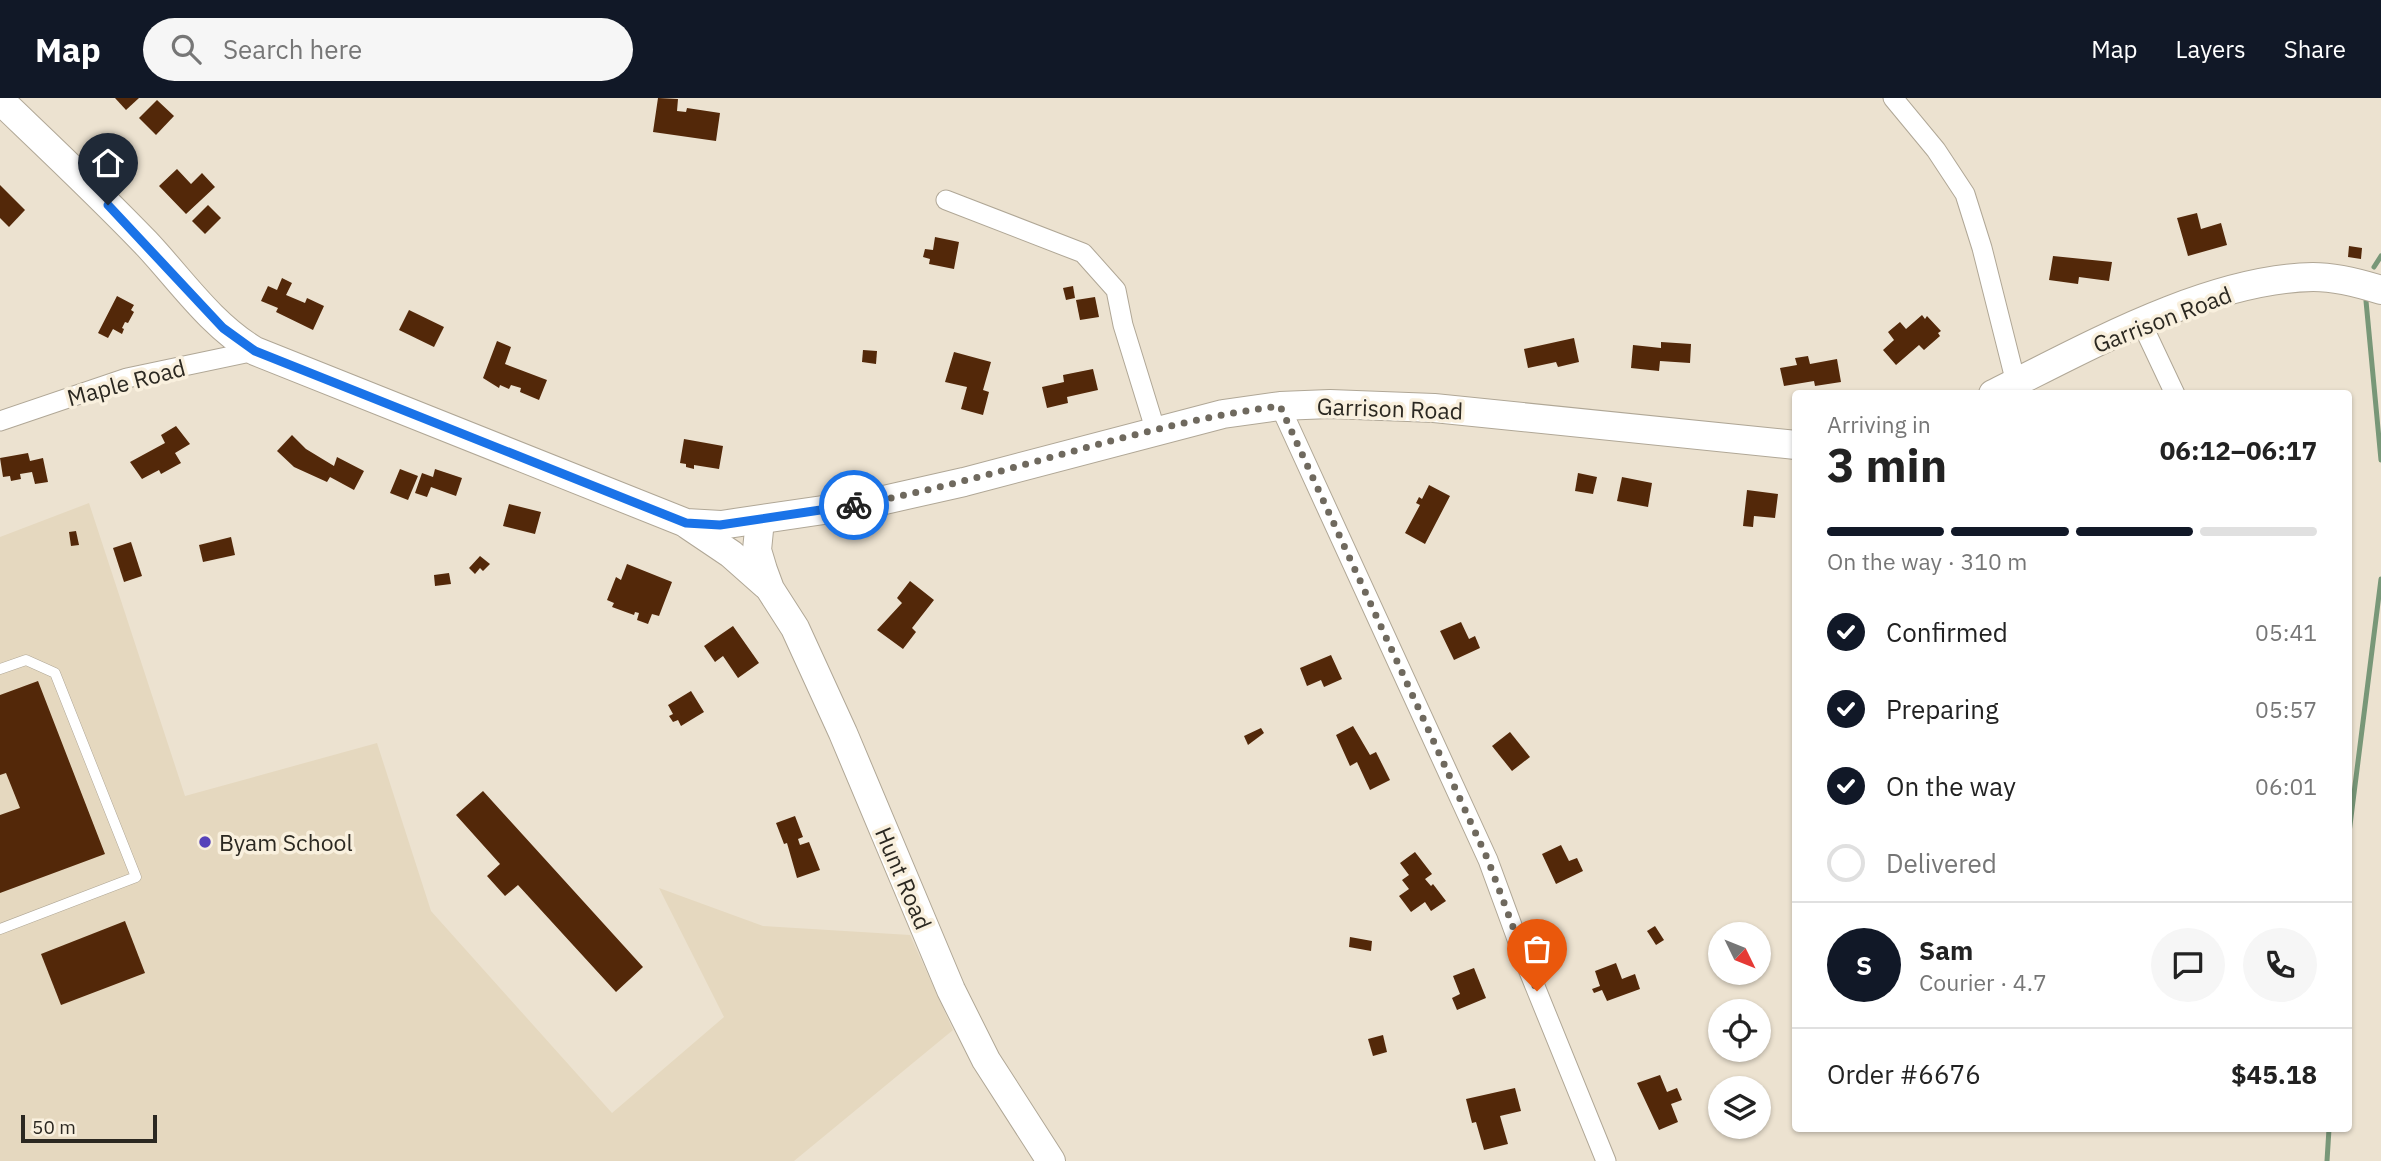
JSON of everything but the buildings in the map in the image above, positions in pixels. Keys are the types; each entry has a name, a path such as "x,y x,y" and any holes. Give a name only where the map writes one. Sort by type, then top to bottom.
{"street":[{"path":"1892,98 1936,150 1965,194 1982,248 2004,388"},
{"name":"Garrison Road","path":"0,100 145,242 223,328 255,351 686,523 720,525 760,520 917,493 1223,414 1280,406 1330,404 1434,408 1792,445"},
{"path":"946,200 1083,253 1116,290 1123,325 1156,432"},
{"name":"Garrison Road","path":"2004,388 2101,340 2212,296 2288,279 2314,277 2344,280 2381,290"},
{"path":"2142,324 2173,390"},
{"name":"Maple Road","path":"0,421 127,378 255,351"},
{"path":"1280,406 1488,860 1528,969 1606,1161"},
{"name":"Hunt Road","path":"760,520 757,550 771,589 795,628 843,733 951,990 986,1060 1051,1161"},
{"name":"Hunt Road","path":"686,523 731,554 771,589"}],"lane":[{"path":"0,669 26,660 55,673 136,877 0,929"}],"shaded area":[{"name":"Byam School","path":"89,503 185,796 377,743 431,911 612,1113 724,1017 659,888 763,926 910,935 953,1030 794,1161 0,1161 0,537"}],"waterway":[{"path":"2374,267 2381,256"},
{"path":"2366,301 2381,460"},
{"path":"2352,809 2381,579"},
{"path":"2327,1161 2329,1132"}],"way so far":[{"path":"854,505 964,482 1223,414 1280,406 1488,860 1537,991"}],"place":[{"name":"Byam School","path":"205,842"}],"route":[{"path":"108,205 223,328 255,351 686,523 720,525 854,505"}]}
